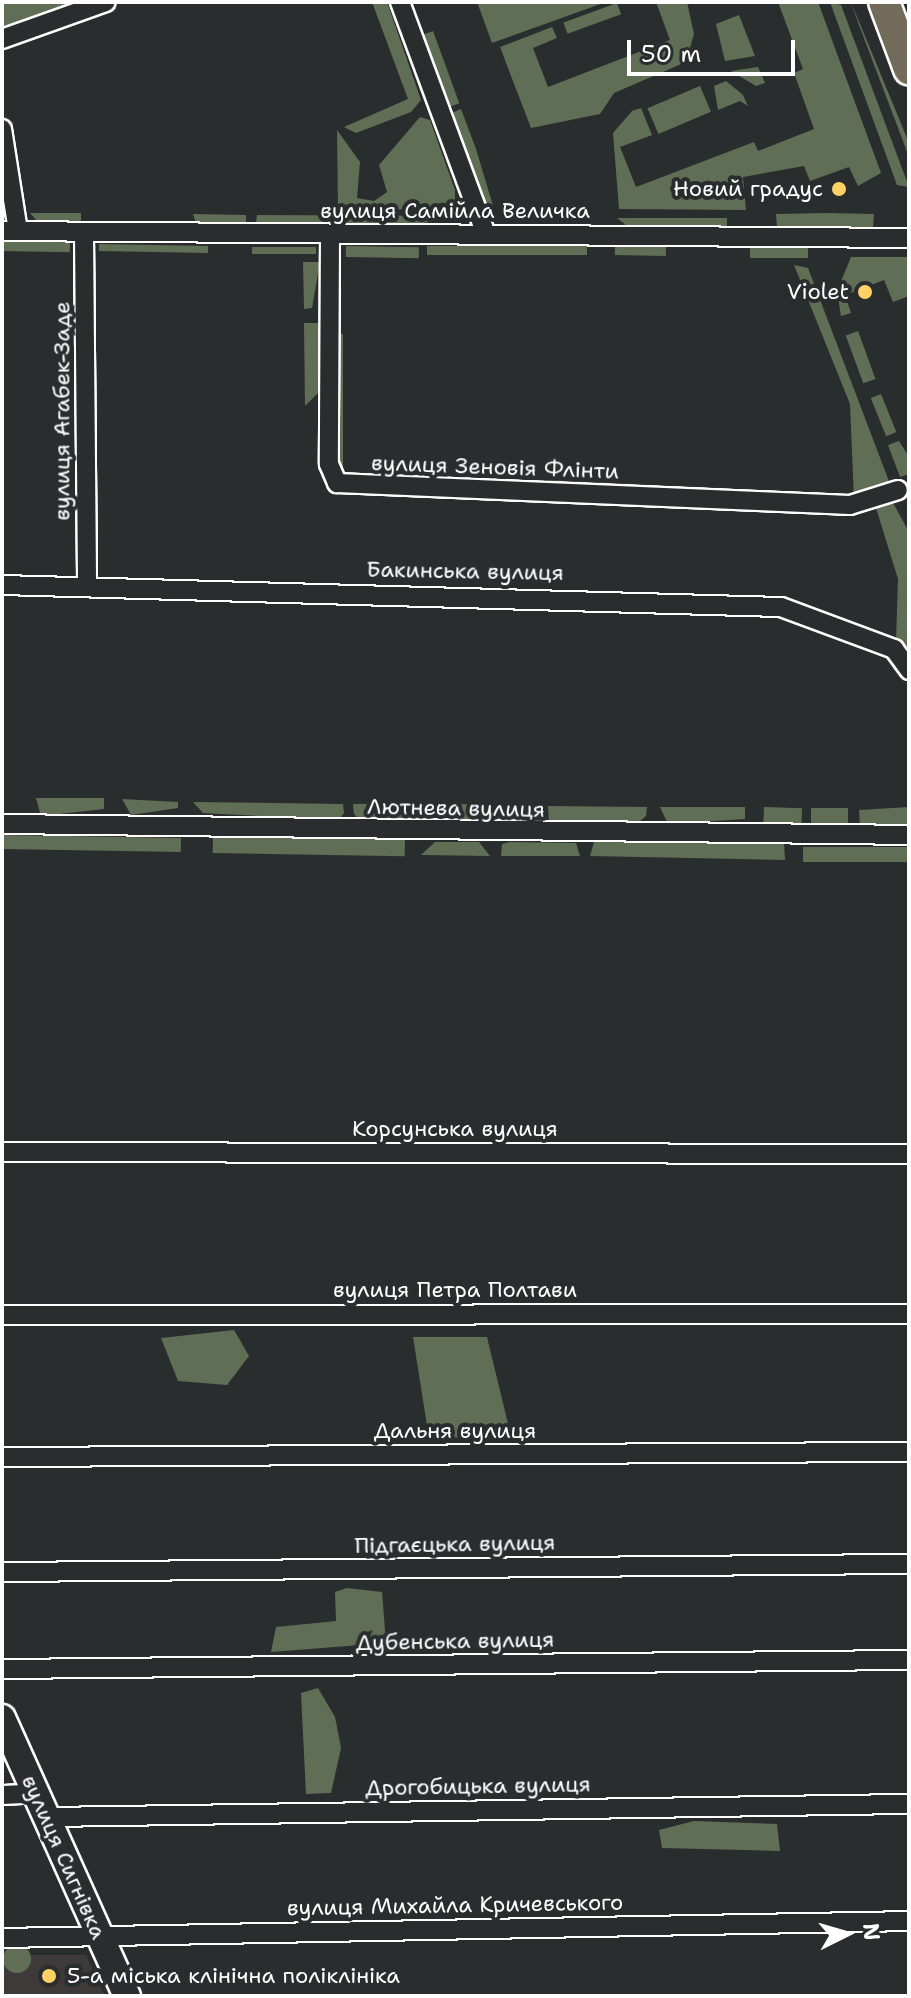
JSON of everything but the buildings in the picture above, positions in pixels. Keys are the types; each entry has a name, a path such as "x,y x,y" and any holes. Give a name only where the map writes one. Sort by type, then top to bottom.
{"main road":[{"path":"884,2 909,69"}],"street":[{"path":"2,39 106,2"},
{"path":"400,2 486,235"},
{"path":"2,129 10,231"},
{"name":"вулиця Самійла Величка","path":"10,231 330,236 909,238"},
{"name":"вулиця Агабек-Заде","path":"84,234 87,587"},
{"name":"вулиця Зеновія Флінти","path":"330,236 329,464 337,483 850,505 898,490"},
{"name":"Бакинська вулиця","path":"2,585 781,607 894,649 909,670"},
{"name":"Лютнева вулиця","path":"2,824 909,835"},
{"name":"Корсунська вулиця","path":"2,1152 909,1154"},
{"name":"вулиця Петра Полтави","path":"2,1315 909,1314"},
{"name":"Дальня вулиця","path":"2,1457 909,1452"},
{"name":"Підгаєцька вулиця","path":"2,1572 909,1564"},
{"name":"Дубенська вулиця","path":"2,1669 909,1660"},
{"name":"вулиця Сигнівка","path":"2,1718 127,1996"},
{"name":"Дрогобицька вулиця","path":"2,1795 43,1805 909,1804"},
{"name":"вулиця Михайла Кричевського","path":"2,1938 909,1921"}],"shaded area":[{"name":"5-а міська клінічна поліклініка","path":"2,1955 86,1955 105,1996 2,1996"}],"green space":[{"path":"2,2 81,2 2,31"},
{"path":"372,2 387,2 421,100 411,112 356,133 344,127 408,99"},
{"path":"477,2 606,2 492,43"},
{"path":"656,2 687,2 694,34 686,62 614,93 600,114 531,128 500,47 552,27 557,38 533,48 548,87 670,40"},
{"path":"778,2 818,2 881,173 858,186 849,167 810,181 804,166 743,177 746,210 619,209 613,133 632,111 641,108 652,135 620,147 636,187 754,142 758,151 814,129 794,73 803,69"},
{"path":"830,2 841,5 909,187 897,185"},
{"path":"851,2 909,143 909,157 859,25"},
{"path":"617,3 621,14 568,34 563,22"},
{"path":"739,15 755,56 725,61 716,24"},
{"path":"433,31 459,103 450,107 424,34"},
{"path":"758,67 765,83 756,86 731,71"},
{"path":"726,81 743,95 748,106 740,101 718,110 714,86"},
{"path":"700,86 711,112 658,134 648,108"},
{"path":"461,109 494,209 488,210 452,113"},
{"path":"420,117 430,120 455,190 455,210 338,209 337,130 360,162 357,198 374,201 387,192 379,165"},
{"path":"30,213 81,213 81,221 38,222"},
{"path":"193,214 246,215 246,223 196,223"},
{"path":"776,214 874,214 873,228 777,227"},
{"path":"257,215 453,216 412,226 256,223"},
{"path":"617,218 727,218 727,227 627,226"},
{"path":"2,241 70,242 70,252 2,251"},
{"path":"99,244 208,246 208,253 99,251"},
{"path":"346,246 419,247 419,258 346,257"},
{"path":"427,246 587,246 587,255 427,255"},
{"path":"615,246 666,247 666,256 615,255"},
{"path":"252,247 316,247 316,254 252,254"},
{"path":"750,248 808,248 808,258 750,258"},
{"path":"851,257 909,257 909,296 893,302 884,280 845,295 851,313 841,316 837,291"},
{"path":"303,262 320,262 312,308 304,309"},
{"path":"794,265 808,268 890,484 854,499 850,404"},
{"path":"304,323 318,323 320,351 318,393 305,406"},
{"path":"858,331 875,379 863,383 846,335"},
{"path":"336,334 343,334 343,473 395,476 394,483 337,473"},
{"path":"881,394 896,432 886,436 871,398"},
{"path":"899,441 909,457 909,474 900,477 888,445"},
{"path":"547,480 671,486 721,488 547,485"},
{"path":"893,503 909,532 909,656 896,641 898,579 876,508"},
{"path":"36,798 104,798 104,809 41,816"},
{"path":"122,799 178,802 178,808 131,815"},
{"path":"193,802 343,804 344,813 339,820 203,813"},
{"path":"437,803 429,821 361,821 354,814 353,804"},
{"path":"454,804 534,805 533,819 458,821"},
{"path":"548,806 647,807 646,816 637,824 549,823"},
{"path":"660,807 745,807 745,819 668,824"},
{"path":"764,807 802,808 801,825 763,824"},
{"path":"909,807 909,827 860,827 859,810"},
{"path":"811,808 848,808 848,824 811,824"},
{"path":"2,835 181,838 181,852 2,849"},
{"path":"213,836 405,839 405,856 213,853"},
{"path":"435,842 479,842 490,856 421,855"},
{"path":"594,842 784,843 785,860 590,856"},
{"path":"576,843 580,856 501,856 502,844"},
{"path":"803,847 909,847 909,862 803,862"},
{"path":"234,1330 249,1356 227,1385 178,1381 161,1338"},
{"path":"413,1337 487,1337 511,1436 429,1438"},
{"path":"347,1588 382,1592 386,1643 271,1652 276,1627 336,1621 335,1592"},
{"path":"318,1688 335,1717 341,1748 331,1793 306,1794 301,1693"},
{"path":"694,1821 777,1824 780,1851 662,1848 659,1830"},
{"path":"17,1945 27,1949 31,1959 27,1969 17,1973 7,1969 3,1959 7,1949"}],"place":[{"name":"Новий градус","path":"839,189"},
{"name":"Violet","path":"865,292"},
{"name":"5-а міська клінічна поліклініка","path":"49,1976"}]}
